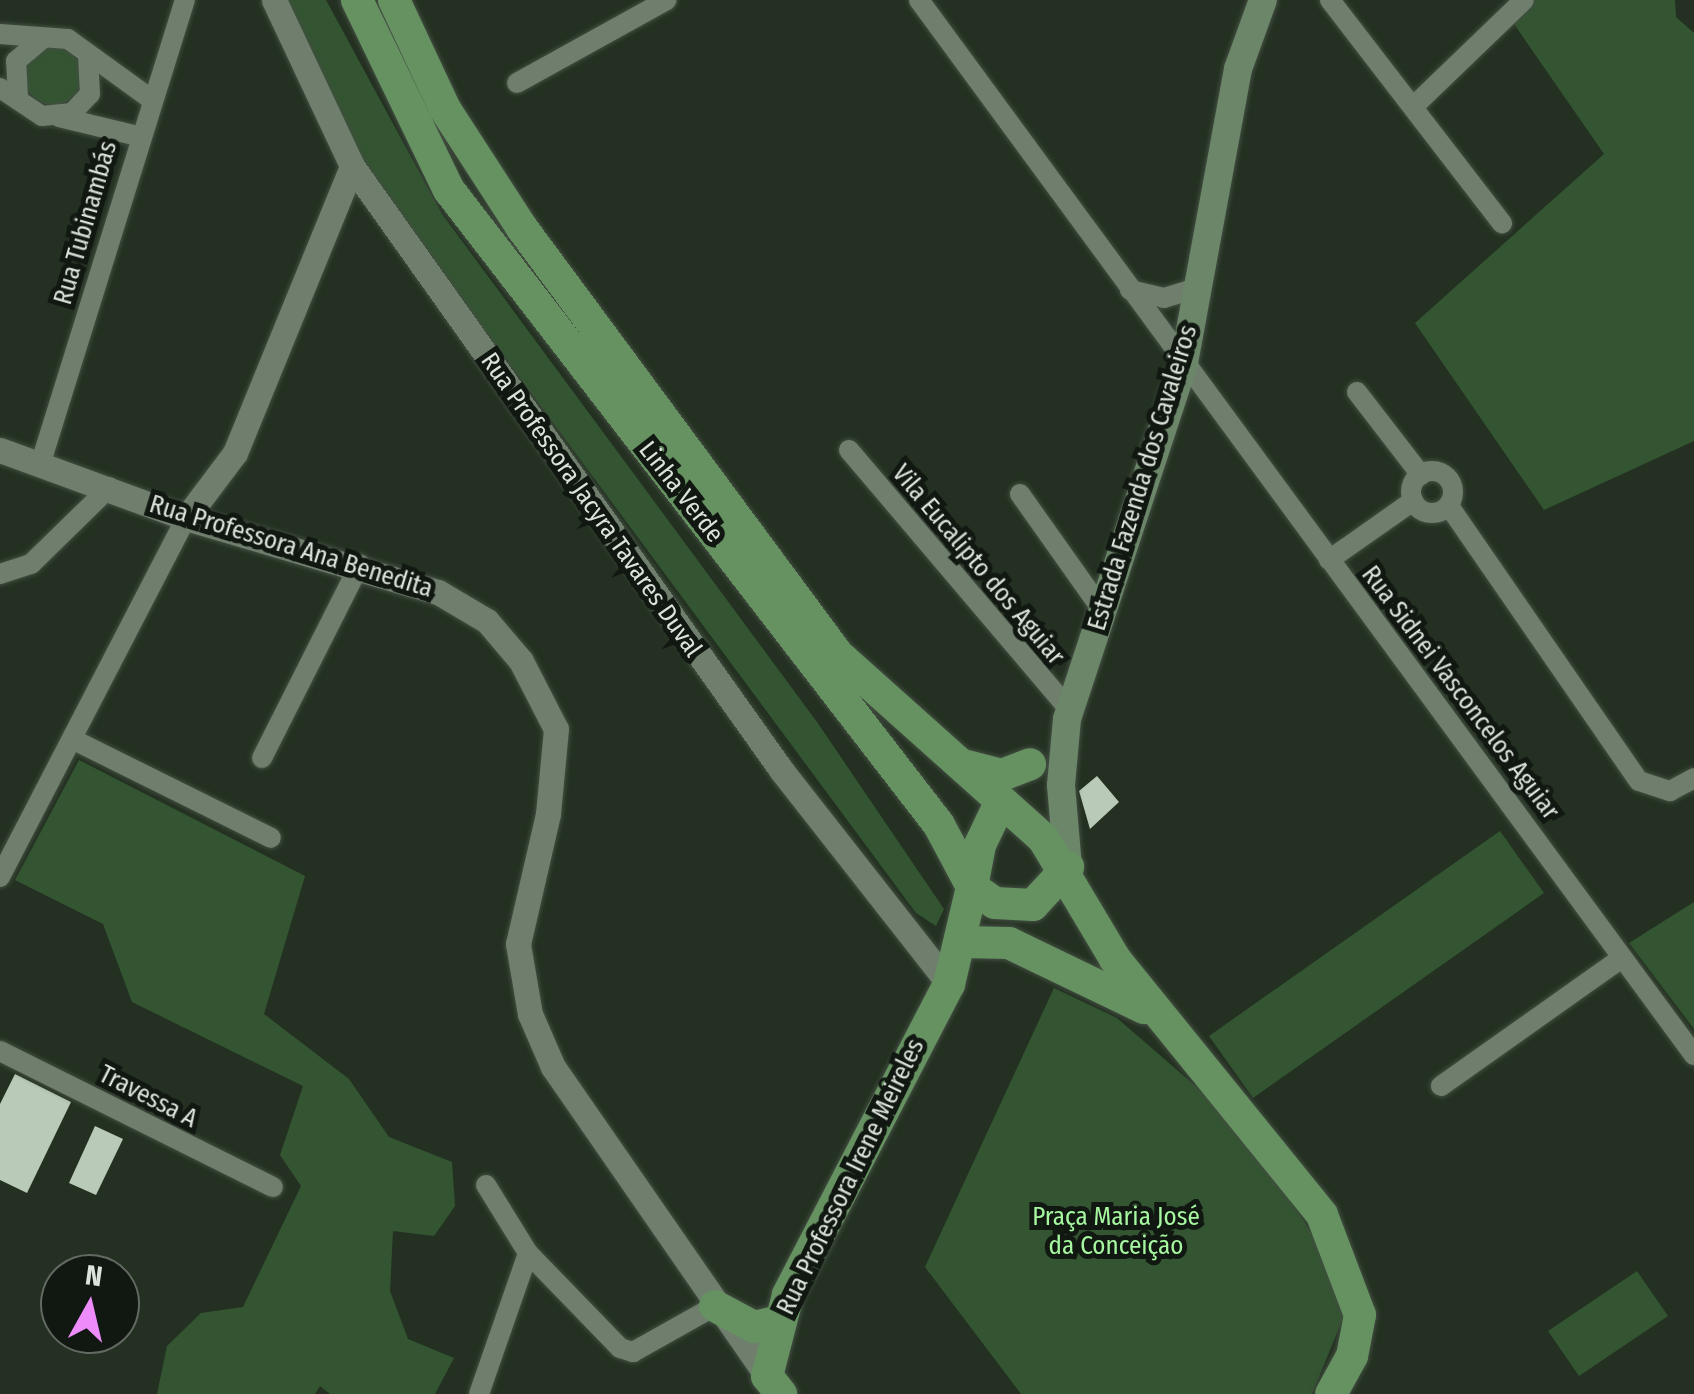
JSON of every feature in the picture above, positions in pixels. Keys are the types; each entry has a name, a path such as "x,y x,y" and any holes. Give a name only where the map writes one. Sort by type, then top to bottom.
{"highway":[{"name":"Linha Verde","path":"357,0 424,149 474,226 939,825 972,887"},
{"name":"Linha Verde","path":"394,0 445,109 522,228 838,655 932,746 1000,802 1068,867 1115,959 1168,1025"},
{"path":"932,746 991,774 1030,764"},
{"path":"949,984 962,942 980,844 1000,802"},
{"path":"972,887 995,902 1033,904 1068,867"},
{"path":"962,942 1009,942 1108,986 1168,1025 1279,1154 1347,1268 1359,1336 1330,1394"},
{"name":"Rua Professora Irene Meireles","path":"774,1385 780,1320 949,984"},
{"path":"715,1306 754,1327 780,1320"}],"main road":[{"name":"Estrada Fazenda dos Cavaleiros","path":"1068,867 1068,716 1184,363 1238,70 1263,0"},
{"name":"Estrada Fazenda dos Cavaleiros","path":"1000,802 1068,716"}],"street":[{"name":"Rua Tubinambás","path":"41,462 138,136 185,0"},
{"name":"Rua Professora Jacyra Tavares Duval","path":"274,0 352,166 782,772 949,984"},
{"path":"517,83 666,0"},
{"name":"Rua Sidnei Vasconcelos Aguiar","path":"919,0 1694,1055"},
{"path":"1330,0 1415,105 1502,223"},
{"path":"1415,105 1524,0"},
{"path":"0,34 68,39 151,98"},
{"path":"43,38 16,61 9,92 32,112 138,136"},
{"path":"59,117 90,94 88,55"},
{"path":"0,878 186,518 234,453 352,166"},
{"path":"1130,290 1164,298 1199,286"},
{"path":"1357,392 1421,475"},
{"name":"Rua Professora Ana Benedita","path":"0,450 110,487 186,518 360,564 477,614 545,697 556,762 518,944 530,1014 553,1068 715,1306 774,1385"},
{"name":"Vila Eucalipto dos Aguiar","path":"848,450 1068,716"},
{"path":"1329,560 1413,501 1421,475"},
{"path":"1421,475 1444,475 1452,484 1449,506 1639,781 1670,792 1694,778"},
{"path":"0,574 31,564 110,487"},
{"path":"1020,494 1102,610"},
{"path":"1413,501 1430,513 1449,506"},
{"path":"262,758 360,564"},
{"path":"72,739 270,838"},
{"path":"1441,1086 1622,958"},
{"name":"Travessa A","path":"0,1050 273,1187"},
{"path":"486,1184 528,1253 633,1352 715,1306"},
{"path":"479,1394 528,1253"}],"green space":[{"path":"285,0 326,0 442,214 817,722 944,909 936,926 916,913 354,154"},
{"path":"1535,0 1675,0 1676,17 1694,33 1694,441 1544,510 1415,323 1604,154 1514,24"},
{"path":"53,47 74,55 82,76 74,97 53,105 32,97 24,76 32,55"},
{"path":"79,760 305,876 264,1014 349,1079 389,1137 452,1162 455,1206 434,1236 393,1231 390,1291 408,1339 454,1358 435,1394 330,1394 320,1386 315,1394 157,1394 167,1346 201,1313 243,1307 301,1186 280,1155 303,1086 132,1002 103,924 15,880"},
{"path":"1500,831 1544,893 1253,1098 1209,1036"},
{"path":"1694,902 1694,1029 1629,943"},
{"name":"Praça Maria José da Conceição","path":"1054,988 1117,1018 1207,1096 1299,1213 1324,1254 1344,1316 1312,1394 1021,1394 925,1267"},
{"path":"1637,1271 1668,1316 1579,1376 1548,1331"}],"building":[{"path":"1097,776 1119,802 1090,829 1079,791"},
{"path":"15,1074 71,1102 27,1193 0,1180 0,1104"},
{"path":"95,1126 123,1139 96,1195 69,1183"}]}
